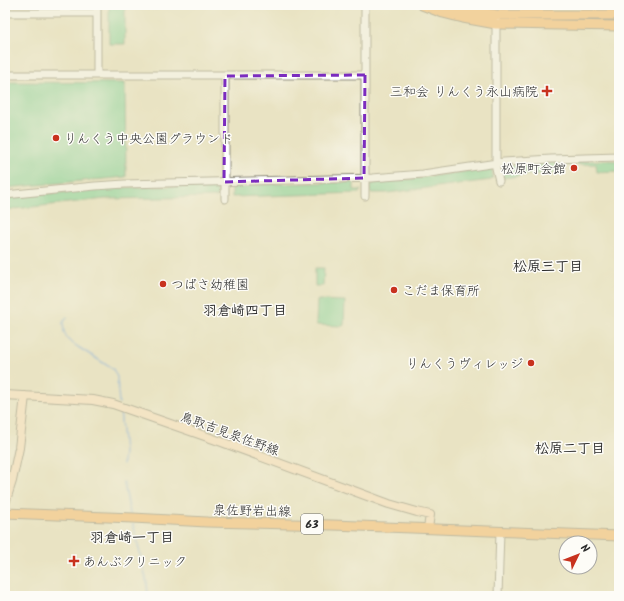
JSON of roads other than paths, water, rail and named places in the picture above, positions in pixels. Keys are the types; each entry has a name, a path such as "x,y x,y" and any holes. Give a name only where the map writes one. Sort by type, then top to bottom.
{"main road":[{"path":"422,5 443,13 463,18 619,26"},
{"path":"445,5 496,19 619,15"},
{"name":"鳥取吉見泉佐野線","path":"5,395 94,400 125,408 389,504 430,514 428,528"},
{"path":"5,503 12,481 19,448 25,396"},
{"name":"泉佐野岩出線","path":"5,513 207,522 428,528 619,536"}],"street":[{"path":"97,5 98,75"},
{"path":"364,196 365,5"},
{"path":"5,13 97,13"},
{"path":"496,19 496,163 499,181"},
{"path":"5,75 365,75"},
{"path":"224,76 224,199"},
{"path":"5,195 95,186 364,178 423,174 496,163 551,159 619,157"},
{"path":"498,596 500,531"}],"waterway":[{"path":"67,317 63,323 64,332 68,340 113,369 117,377 119,403"},
{"path":"120,410 124,451 123,464"},
{"path":"124,483 130,514"},
{"path":"133,524 147,583 148,596"}],"place":[{"name":"三和会 りんくう永山病院","path":"547,91"},
{"name":"りんくう中央公園グラウンド","path":"56,138"},
{"name":"松原町会館","path":"574,168"},
{"name":"つばさ幼稚園","path":"163,284"},
{"name":"こだま保育所","path":"394,290"},
{"name":"りんくうヴィレッジ","path":"531,363"},
{"name":"あんぶクリニック","path":"74,561"}],"district":[{"name":"松原三丁目","path":"548,266"},
{"name":"羽倉崎四丁目","path":"245,310"},
{"name":"松原二丁目","path":"570,448"},
{"name":"羽倉崎一丁目","path":"132,537"}]}
